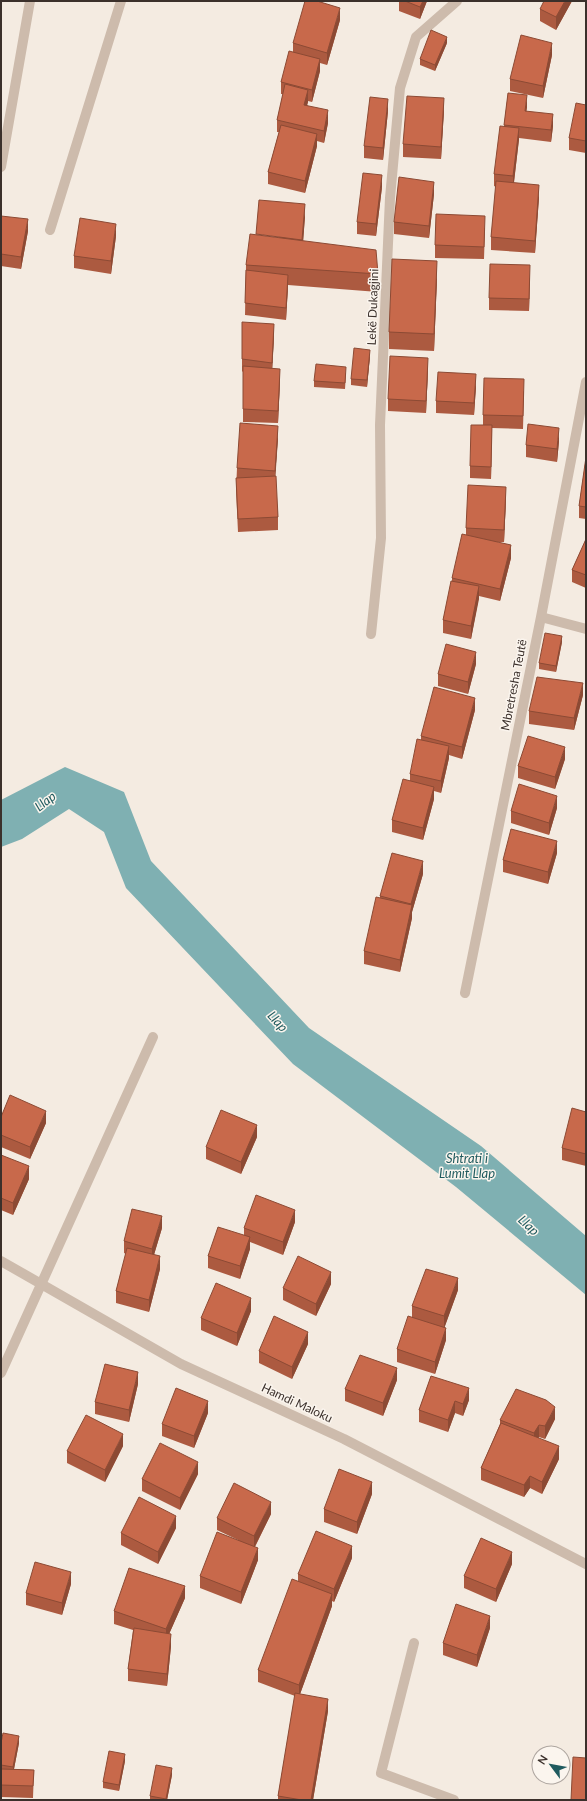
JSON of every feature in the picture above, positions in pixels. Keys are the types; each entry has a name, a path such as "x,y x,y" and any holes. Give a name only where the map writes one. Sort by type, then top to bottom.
{"street":[{"path":"1,167 30,1"},
{"path":"50,230 121,1"},
{"name":"Lekë Dukagjini","path":"371,634 381,538 380,425 390,198 400,88 416,37 456,1"},
{"name":"Mbretresha Teutë","path":"465,992 541,617 586,382"},
{"path":"541,617 586,629"},
{"path":"1,1373 153,1037"},
{"name":"Hamdi Maloku","path":"1,1261 181,1364 344,1439 586,1564"},
{"path":"414,1643 381,1773 454,1800"}],"water":[{"name":"Shtrati i Lumit Llap","path":"65,767 124,792 151,861 309,1028 481,1146 586,1236 586,1295 456,1187 293,1064 126,888 104,832 69,809 22,839 1,847 1,800"}],"building":[{"path":"305,1 317,1 340,8 327,53 293,43"},
{"path":"405,1 423,1 420,7"},
{"path":"544,1 565,1 556,17 540,9"},
{"path":"431,30 447,37 435,65 420,59"},
{"path":"521,35 552,43 543,86 510,79"},
{"path":"289,51 320,59 312,90 281,82"},
{"path":"285,84 308,90 304,105 328,110 324,131 277,120"},
{"path":"508,93 527,95 525,111 553,114 551,130 504,125"},
{"path":"407,96 444,98 441,147 403,144"},
{"path":"370,97 388,99 383,148 364,146"},
{"path":"576,103 586,105 586,141 569,138"},
{"path":"281,125 317,134 305,181 268,172"},
{"path":"500,126 519,128 513,176 494,174"},
{"path":"363,173 382,175 376,224 357,222"},
{"path":"399,177 434,182 429,226 394,222"},
{"path":"496,181 539,185 535,241 491,237"},
{"path":"259,200 305,204 302,240 256,234"},
{"path":"436,214 485,216 484,247 435,245"},
{"path":"1,216 28,219 21,257 1,254"},
{"path":"80,218 116,224 111,261 74,256"},
{"path":"250,234 376,250 378,274 246,265"},
{"path":"392,259 437,261 434,334 389,332"},
{"path":"490,264 530,265 529,299 489,298"},
{"path":"246,270 288,275 286,308 245,303"},
{"path":"242,322 274,324 272,363 242,359"},
{"path":"354,348 370,350 367,380 351,379"},
{"path":"390,356 428,358 426,401 388,399"},
{"path":"316,364 346,367 345,383 314,381"},
{"path":"243,366 280,369 278,411 243,409"},
{"path":"438,372 476,374 474,403 436,401"},
{"path":"484,378 524,379 523,416 483,415"},
{"path":"240,423 278,426 275,471 237,468"},
{"path":"528,424 559,428 557,449 526,445"},
{"path":"471,425 492,425 491,467 470,466"},
{"path":"586,457 586,507 579,506"},
{"path":"276,476 278,517 238,519 236,478"},
{"path":"468,485 506,487 504,530 466,528"},
{"path":"462,534 511,545 500,589 452,578"},
{"path":"586,539 586,575 572,570"},
{"path":"451,581 479,586 471,626 443,620"},
{"path":"545,633 562,636 556,666 539,663"},
{"path":"446,644 476,652 468,682 438,674"},
{"path":"537,677 583,683 574,718 529,711"},
{"path":"434,687 475,698 462,747 421,736"},
{"path":"528,736 565,747 555,777 518,766"},
{"path":"417,739 449,746 441,781 410,774"},
{"path":"403,779 434,787 423,828 392,820"},
{"path":"519,784 557,796 549,823 511,811"},
{"path":"511,829 557,841 548,872 503,860"},
{"path":"392,853 423,861 411,904 380,896"},
{"path":"376,897 412,905 400,960 364,951"},
{"path":"10,1095 46,1111 30,1147 1,1135 1,1117"},
{"path":"572,1108 586,1112 586,1154 562,1148"},
{"path":"221,1110 257,1125 241,1162 206,1147"},
{"path":"1,1155 29,1166 13,1203 1,1198"},
{"path":"256,1195 295,1210 283,1242 244,1228"},
{"path":"132,1209 162,1216 152,1249 124,1241"},
{"path":"218,1227 250,1237 240,1266 208,1256"},
{"path":"127,1248 160,1256 149,1300 116,1291"},
{"path":"298,1256 331,1272 316,1304 283,1288"},
{"path":"426,1269 458,1278 444,1316 412,1306"},
{"path":"216,1283 251,1298 237,1333 201,1318"},
{"path":"274,1316 308,1332 292,1367 259,1351"},
{"path":"408,1316 446,1328 435,1362 397,1349"},
{"path":"360,1355 397,1368 383,1403 345,1389"},
{"path":"105,1364 138,1372 129,1410 95,1402"},
{"path":"431,1376 469,1388 463,1404 455,1401 448,1420 419,1410"},
{"path":"176,1388 208,1401 194,1436 162,1424"},
{"path":"516,1389 546,1400 555,1407 545,1426 539,1425 534,1433 500,1420"},
{"path":"86,1415 123,1434 105,1470 67,1451"},
{"path":"501,1423 559,1446 542,1482 530,1476 524,1485 481,1468"},
{"path":"160,1443 198,1462 180,1498 142,1479"},
{"path":"339,1469 372,1482 357,1522 324,1509"},
{"path":"234,1483 271,1502 254,1536 217,1518"},
{"path":"139,1497 176,1516 158,1552 121,1533"},
{"path":"316,1531 352,1546 334,1589 298,1574"},
{"path":"217,1532 258,1548 241,1592 200,1576"},
{"path":"481,1538 512,1552 496,1589 464,1576"},
{"path":"35,1562 71,1572 62,1603 26,1593"},
{"path":"129,1568 185,1586 166,1629 114,1611"},
{"path":"292,1579 332,1594 299,1685 258,1670"},
{"path":"456,1604 490,1616 477,1655 443,1643"},
{"path":"134,1628 171,1634 167,1674 128,1669"},
{"path":"295,1693 328,1699 311,1800 278,1796"},
{"path":"3,1733 19,1736 13,1767 1,1765 1,1743"},
{"path":"109,1751 125,1754 119,1785 103,1782"},
{"path":"573,1757 586,1758 586,1800 571,1800"},
{"path":"156,1765 172,1768 166,1799 150,1796"},
{"path":"1,1769 34,1770 33,1786 1,1785"}],"water label":[{"name":"Llap","path":"45,801"},
{"name":"Llap","path":"278,1021"},
{"name":"Llap","path":"529,1225"}]}
